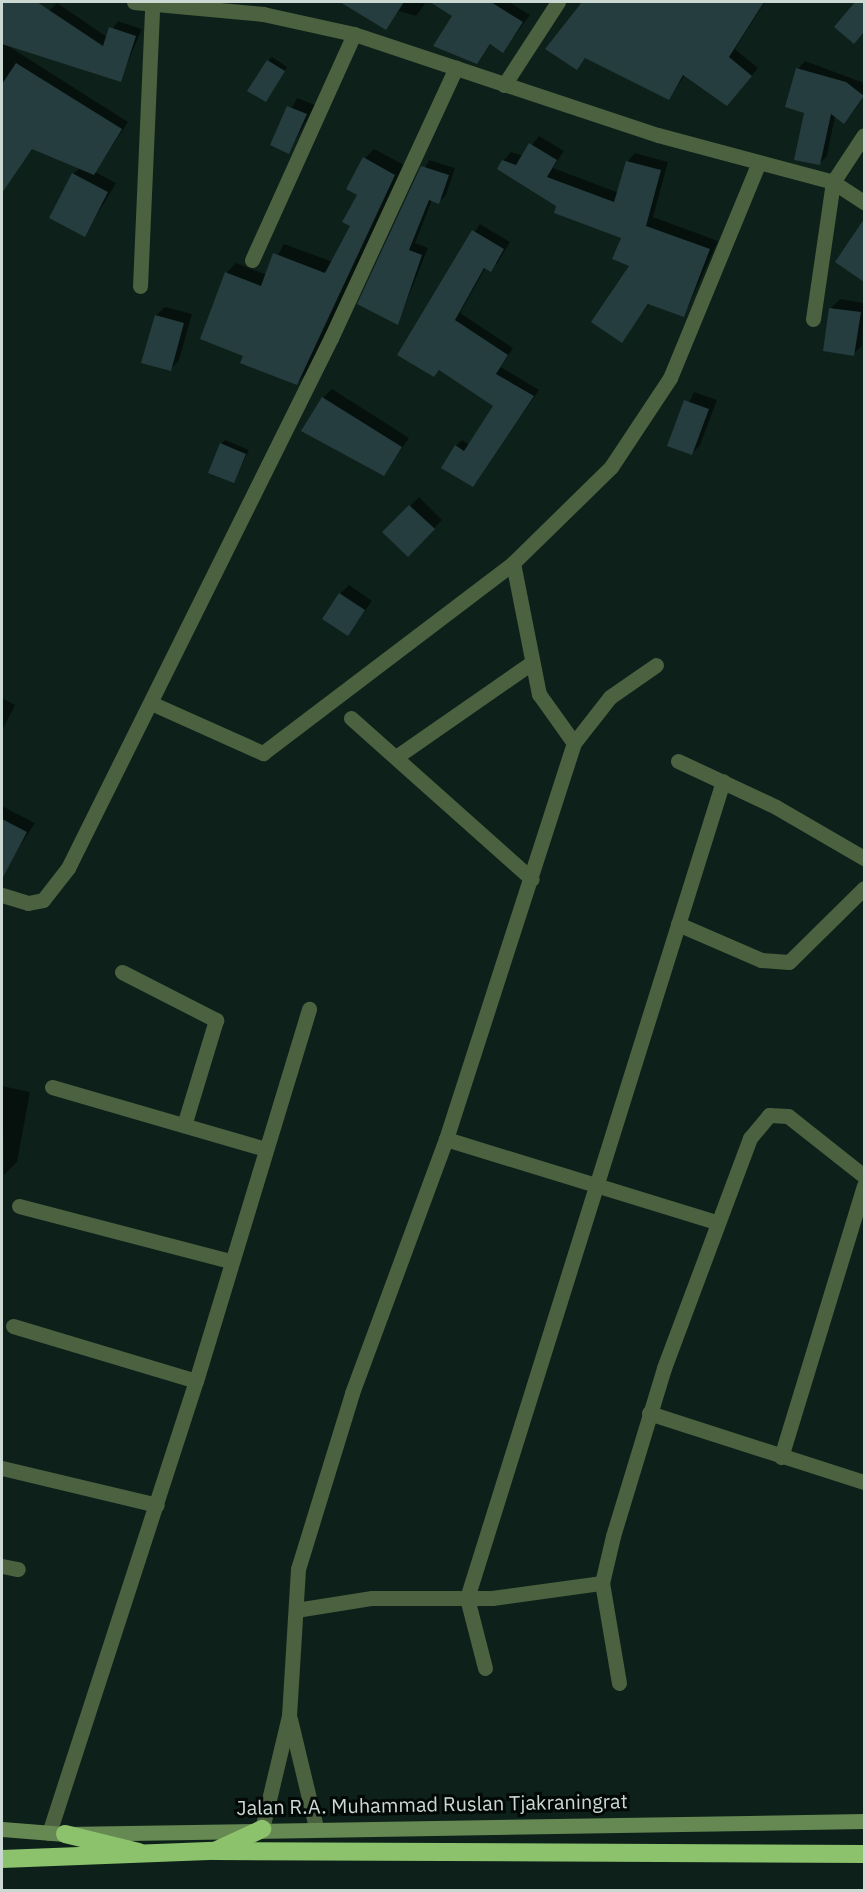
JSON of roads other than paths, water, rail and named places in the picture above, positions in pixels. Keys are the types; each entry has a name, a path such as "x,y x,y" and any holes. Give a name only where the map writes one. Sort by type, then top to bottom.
{"highway":[{"path":"215,1851 262,1829"},
{"path":"57,1834 152,1856"},
{"path":"2,1859 152,1856 215,1851 864,1854"}],"street":[{"path":"134,2 152,6 263,14 354,34 504,85 758,165 833,182 864,202"},
{"path":"504,85 558,2"},
{"path":"140,286 152,6"},
{"path":"252,260 354,34"},
{"path":"2,895 28,903 50,894 152,703 331,338 456,67"},
{"path":"813,319 833,182 864,135"},
{"path":"152,703 263,753 513,563 611,467 670,378 758,165"},
{"path":"513,563 530,664 548,712 574,743"},
{"path":"396,757 530,664"},
{"path":"262,1829 289,1716 298,1569 320,1490 446,1139 532,879 574,743 610,697 656,665"},
{"path":"351,717 532,879"},
{"path":"678,761 723,781 864,858"},
{"path":"486,1668 466,1598 592,1185 723,781"},
{"path":"678,924 761,960 789,962 864,888"},
{"path":"122,972 216,1020 184,1125"},
{"path":"57,1834 156,1505 196,1381 230,1261 309,1009"},
{"path":"52,1087 265,1149"},
{"path":"618,1683 602,1582 649,1413 716,1222 750,1138 769,1115 795,1119 864,1176"},
{"path":"446,1139 716,1222"},
{"path":"781,1457 864,1185"},
{"path":"19,1206 230,1261"},
{"path":"13,1326 196,1381"},
{"path":"649,1413 864,1482"},
{"path":"2,1468 156,1505"},
{"path":"2,1566 18,1569"},
{"path":"296,1610 372,1598 466,1598 602,1582"},
{"path":"289,1716 316,1827"},
{"name":"Jalan R.A. Muhammad Ruslan Tjakraningrat","path":"2,1829 57,1834 316,1827 864,1821"}]}
